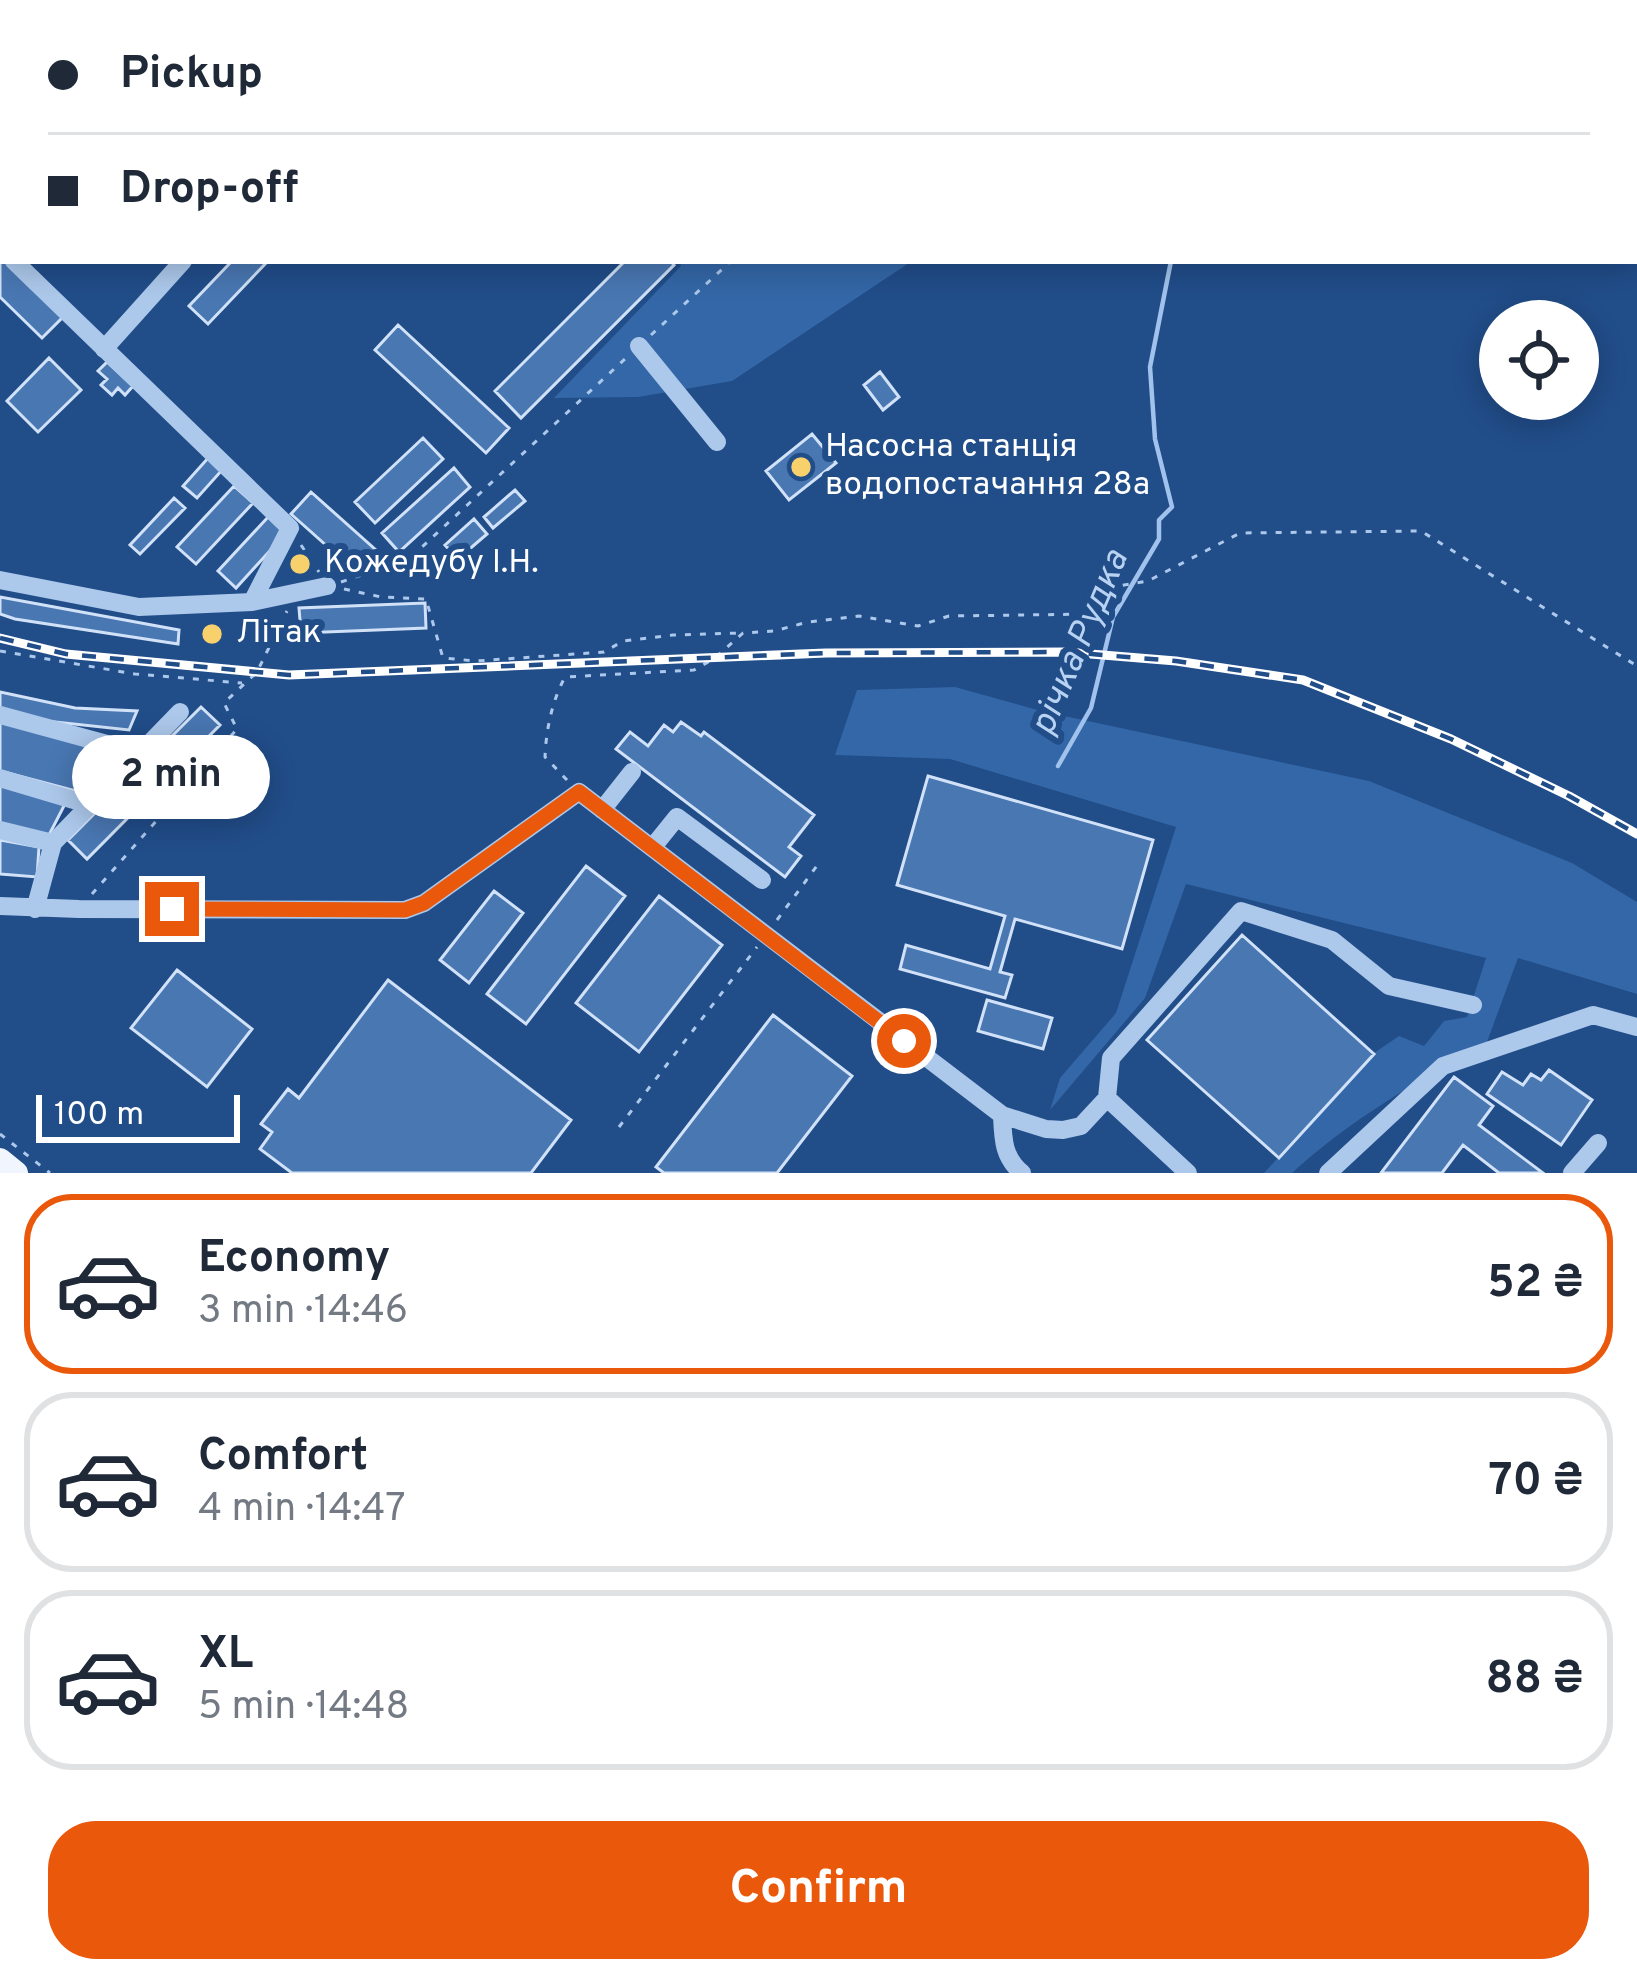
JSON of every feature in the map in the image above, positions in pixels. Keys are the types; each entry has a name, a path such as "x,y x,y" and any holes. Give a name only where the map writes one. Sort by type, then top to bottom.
{"main road":[{"path":"0,1160 16,1173"}],"street":[{"path":"17,264 290,528 252,602"},
{"path":"104,349 181,264"},
{"path":"639,346 717,442"},
{"path":"0,580 139,607 252,602 327,586"},
{"path":"35,908 53,844 180,712"},
{"path":"0,715 140,754"},
{"path":"602,810 632,772"},
{"path":"0,778 90,805"},
{"path":"0,906 405,910 424,903 579,792 1002,1115 1046,1129 1081,1126 1107,1098 1111,1058 1241,910 1331,940 1389,986 1473,1005"},
{"path":"652,848 676,817 762,880"},
{"path":"0,830 53,844"},
{"path":"1328,1173 1443,1066 1593,1015 1637,1027"},
{"path":"1107,1098 1188,1173"},
{"path":"1002,1115 1010,1163 1022,1173"},
{"path":"1572,1173 1598,1143"}],"path":[{"path":"327,586 409,559 728,264"},
{"path":"290,528 327,586 381,597 426,599 442,658 476,661 604,652 623,641 673,634 774,631 859,616 917,626 950,616 1095,614 1112,587 1148,581 1240,533 1421,531 1637,666"},
{"path":"79,909 237,729 224,703 257,672 285,620 293,593"},
{"path":"579,792 545,757 557,693 565,677 694,670 743,633"},
{"path":"0,651 135,674 244,683"},
{"path":"620,1127 819,863"},
{"path":"0,1134 50,1173"}],"shaded area":[{"path":"908,264 732,381 638,397 554,398 681,266"},
{"path":"955,687 1041,711 1369,781 1572,863 1637,902 1637,994 1518,958 1487,1042 1361,1118 1292,1173 1264,1173 1374,1053 1399,1036 1424,1046 1444,1021 1467,1017 1486,958 1186,884 1145,998 1050,1110 1060,1078 1116,1013 1176,827 950,759 835,755 857,690"}],"building":[{"path":"0,264 8,264 63,317 42,338 0,297"},
{"path":"229,264 265,264 208,324 189,306"},
{"path":"622,264 674,265 521,418 495,391"},
{"path":"398,325 509,428 486,453 375,350"},
{"path":"49,358 81,390 38,432 7,401"},
{"path":"107,362 133,386 125,395 118,388 112,395 101,385 107,379 98,371"},
{"path":"880,372 899,397 883,410 864,385"},
{"name":"Насосна станція водопостачання 28а","path":"812,434 836,463 789,500 766,471"},
{"path":"423,438 443,459 375,523 355,502"},
{"path":"209,457 223,469 197,498 183,486"},
{"path":"454,468 470,487 399,552 382,533"},
{"path":"234,486 253,503 196,564 177,547"},
{"path":"515,490 525,501 493,528 484,517"},
{"path":"311,492 376,550 356,572 291,514"},
{"path":"174,498 185,508 140,554 130,545"},
{"path":"269,516 287,532 236,588 218,571"},
{"path":"474,519 487,534 458,559 445,545"},
{"path":"0,597 179,630 178,644 15,619 0,614"},
{"path":"425,603 426,628 301,633 299,608"},
{"path":"0,692 75,708 137,711 129,730 46,721 0,709"},
{"path":"201,707 220,725 87,859 68,840"},
{"path":"0,721 112,752 107,775 91,776 91,795 0,771"},
{"path":"681,722 701,736 704,732 814,815 789,847 801,856 785,877 616,749 630,732 648,746 664,725 673,732"},
{"path":"928,776 1153,840 1122,949 1015,919 1000,972 1012,975 1005,998 900,969 906,945 990,969 1005,916 897,885"},
{"path":"0,785 66,802 48,837 0,823"},
{"path":"0,840 39,847 37,877 0,874"},
{"path":"586,866 625,896 526,1024 487,994"},
{"path":"494,891 523,913 469,983 440,960"},
{"path":"659,896 722,945 639,1052 576,1003"},
{"path":"1242,935 1374,1054 1279,1158 1147,1040"},
{"path":"177,970 252,1029 207,1087 131,1028"},
{"path":"388,980 571,1120 531,1173 292,1173 260,1149 272,1132 261,1124 288,1089 299,1098"},
{"path":"987,1000 1052,1018 1043,1049 978,1031"},
{"path":"773,1015 852,1076 777,1173 664,1173 656,1167"},
{"path":"1549,1070 1592,1100 1561,1145 1487,1094 1502,1072 1523,1085 1531,1074 1541,1080"},
{"path":"1454,1077 1493,1106 1479,1125 1543,1173 1499,1173 1463,1145 1442,1173 1381,1173"}],"waterway":[{"name":"річка Рудка","path":"1058,766 1091,708 1113,617 1159,539 1159,520 1172,507 1155,439 1150,367 1170,264"}],"railway":[{"path":"0,638 66,654 289,675 826,653 1066,652 1176,661 1303,680 1451,739 1637,834"}],"place":[{"name":"Насосна станція водопостачання 28а","path":"801,467"},
{"name":"Кожедубу І.Н.","path":"300,564"},
{"name":"Літак","path":"212,634"}],"route":[{"path":"172,909 405,910 424,903 579,792 904,1041"}]}
